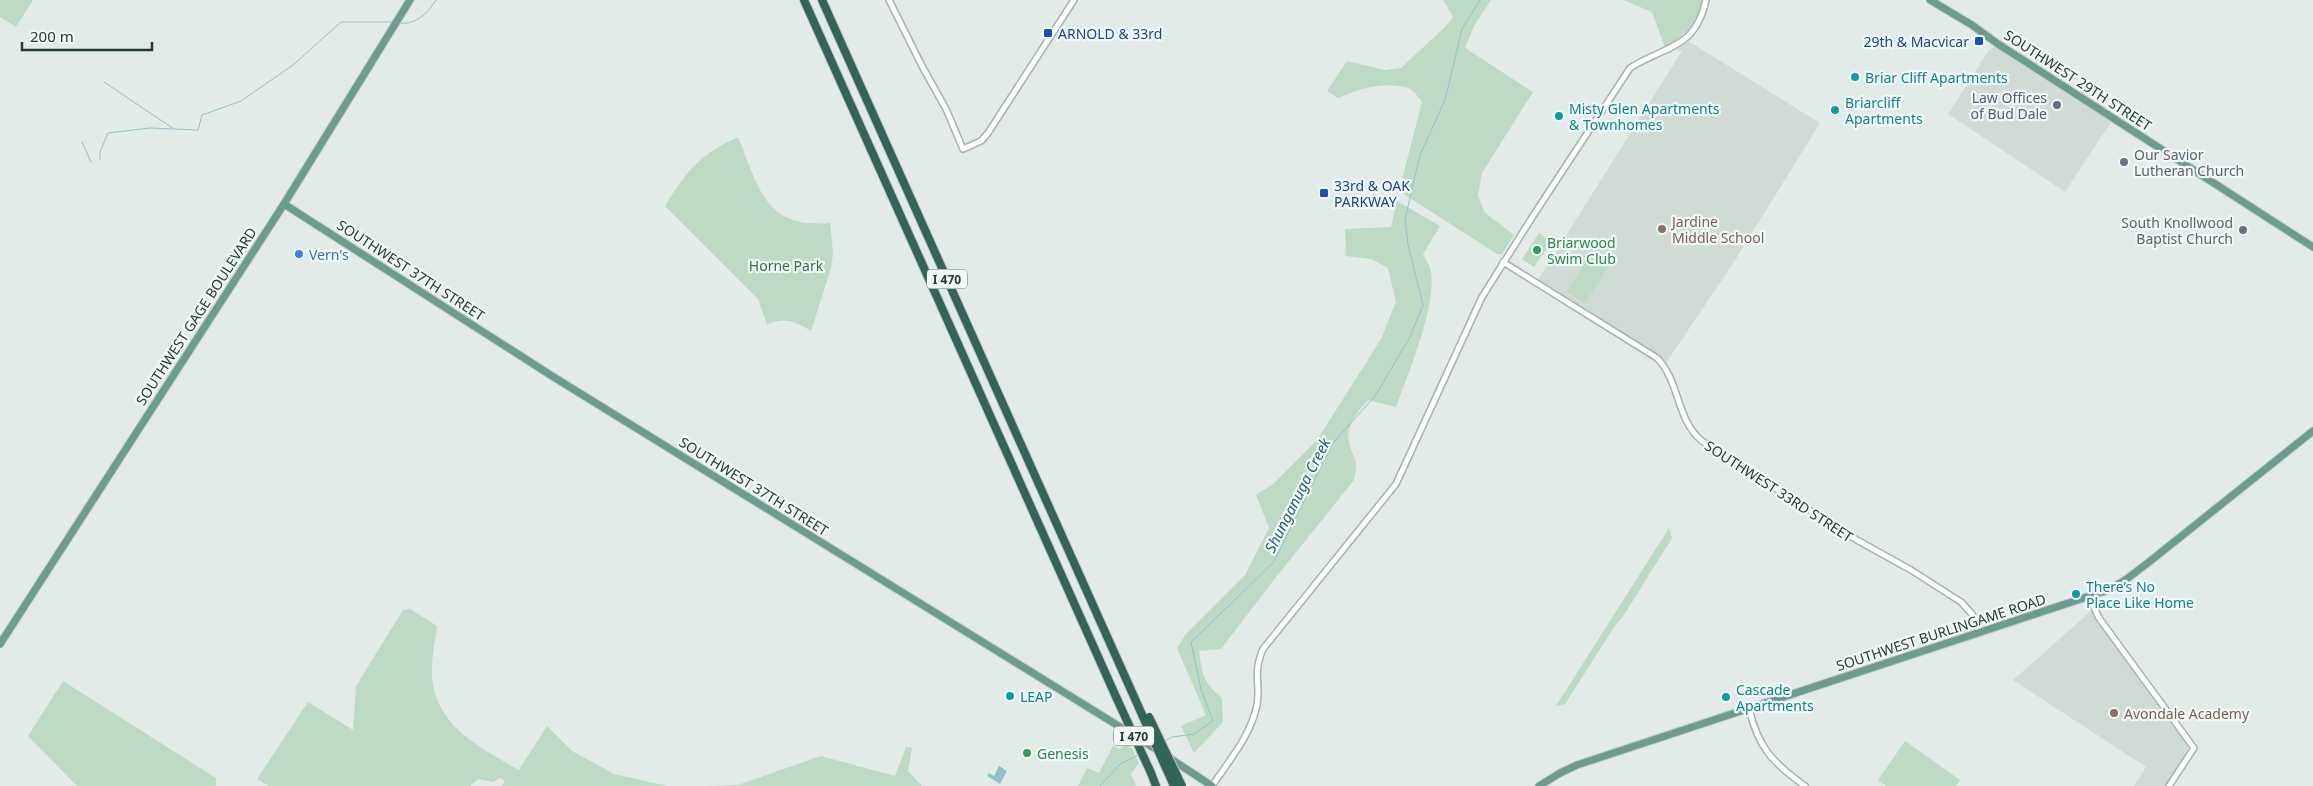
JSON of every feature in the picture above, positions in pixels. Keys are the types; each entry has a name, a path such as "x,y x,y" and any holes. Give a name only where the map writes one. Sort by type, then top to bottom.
{"highway":[{"name":"I 470","path":"804,0 1156,786"},
{"name":"I 470","path":"822,0 1119,664 1147,718 1174,786"},
{"path":"1147,718 1182,786"}],"main road":[{"name":"SOUTHWEST GAGE BOULEVARD","path":"0,644 284,204 410,0"},
{"name":"SOUTHWEST 29TH STREET","path":"1930,0 1972,25 2313,247"},
{"name":"SOUTHWEST 37TH STREET","path":"284,204 552,376 1212,786"},
{"name":"SOUTHWEST BURLINGAME ROAD","path":"1539,786 1577,765 2089,597 2131,576 2313,431"}],"street":[{"path":"889,0 946,109 963,148 980,141 988,133 1074,0"},
{"path":"1212,786 1253,720 1257,703 1256,673 1263,649 1396,484 1467,327 1503,262 1630,68 1646,58 1669,50 1683,41 1698,22 1706,0"},
{"name":"SOUTHWEST 33RD STREET","path":"1503,262 1657,358 1670,375 1689,427 1702,441 1848,535 1911,570 1961,602 1972,614 1980,632"},
{"path":"2089,597 2099,618 2194,748 2169,786"},
{"path":"1749,708 1756,735 1767,755 1779,767 1805,786"}],"shaded area":[{"name":"Jardine Middle School","path":"1688,41 1820,123 1734,262 1666,363 1660,357 1538,280 1682,51 1678,49"},
{"path":"1994,47 2111,122 2065,192 1948,114 1989,50"},
{"name":"Avondale Academy","path":"2092,610 2094,617 2188,746 2186,753 2165,786 2134,786 2146,767 2013,680"}],"green space":[{"path":"0,0 33,0 16,27 0,17"},
{"path":"1443,0 1491,0 1474,26 1465,48 1533,92 1482,173 1478,195 1484,212 1514,235 1502,254 1497,254 1399,191 1422,102 1414,92 1408,88 1390,85 1363,89 1338,98 1327,91 1347,61 1385,70 1401,68 1447,25 1453,17"},
{"path":"1623,0 1702,0 1694,22 1684,34 1665,48 1652,12"},
{"name":"Horne Park","path":"738,137 759,188 777,212 791,219 808,223 830,223 833,253 831,268 811,331 790,321 773,322 767,325 758,299 665,206 695,165 714,150"},
{"path":"1397,201 1440,226 1423,254 1430,268 1432,282 1430,299 1421,338 1408,376 1396,407 1368,400 1353,419 1348,436 1356,463 1354,480 1221,649 1199,651 1205,678 1211,688 1222,698 1223,722 1194,753 1181,726 1206,715 1177,648 1186,634 1245,575 1269,528 1256,495 1273,484 1317,440 1381,339 1396,302 1388,268 1371,259 1346,256 1345,229 1391,227"},
{"name":"Briarwood Swim Club","path":"1539,233 1551,242 1534,267 1522,259"},
{"path":"1592,251 1611,262 1585,303 1567,292"},
{"path":"1669,528 1672,538 1622,618 1616,624 1565,704 1556,706"},
{"path":"410,609 437,626 432,670 435,693 442,709 451,722 462,734 476,744 519,770 547,726 572,751 614,774 668,786 502,786 505,781 500,778 493,782 478,779 470,786 269,786 257,779 308,702 353,730 356,686 403,610"},
{"path":"63,681 216,778 216,786 77,786 28,736"},
{"path":"1905,741 1960,780 1956,786 1886,786 1878,780"},
{"path":"1129,743 1139,763 1131,774 1136,786 1078,786 1087,768 1099,773 1113,746 1119,749"},
{"path":"906,747 912,748 908,771 922,786 708,786 738,785 821,756 895,776"}],"water":[{"path":"999,766 1007,771 1000,784 987,776 989,773 994,776"}],"waterway":[{"path":"399,23 411,22 421,18 436,0"},
{"name":"Shunganuga Creek","path":"1163,742 1172,737 1194,734 1213,721 1201,689 1191,642 1273,563 1333,443 1375,396 1410,337 1423,305 1408,245 1405,219 1420,155 1445,100 1462,29 1480,0"},
{"path":"100,160 100,152 108,133 150,128 198,130 202,115 241,101 293,65 341,22 393,22"},
{"path":"104,82 174,129"},
{"path":"82,142 91,162"},
{"name":"Shunganuga Creek","path":"1100,786 1119,765 1140,754"}],"place":[{"name":"ARNOLD & 33rd","path":"1048,33"},
{"name":"29th & Macvicar","path":"1979,41"},
{"name":"Briar Cliff Apartments","path":"1855,77"},
{"name":"Law Offices of Bud Dale","path":"2057,105"},
{"name":"Briarcliff Apartments","path":"1835,110"},
{"name":"Misty Glen Apartments & Townhomes","path":"1559,116"},
{"name":"Our Savior Lutheran Church","path":"2124,162"},
{"name":"33rd & OAK PARKWAY","path":"1324,193"},
{"name":"Jardine Middle School","path":"1662,229"},
{"name":"South Knollwood Baptist Church","path":"2243,230"},
{"name":"Briarwood Swim Club","path":"1537,250"},
{"name":"Vern's","path":"299,254"},
{"name":"There’s No Place Like Home","path":"2076,594"},
{"name":"LEAP","path":"1010,696"},
{"name":"Cascade Apartments","path":"1726,697"},
{"name":"Avondale Academy","path":"2114,713"},
{"name":"Genesis","path":"1027,753"}]}
